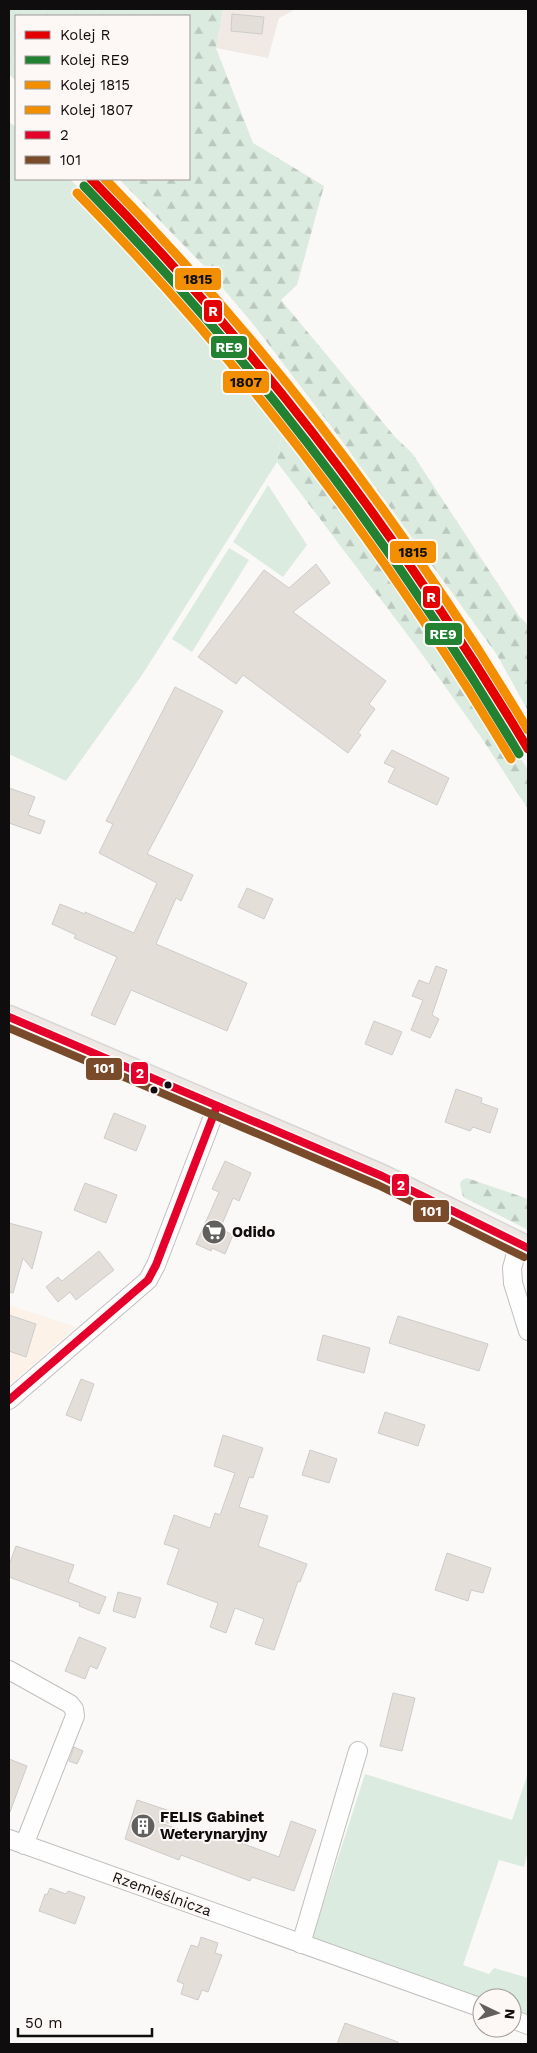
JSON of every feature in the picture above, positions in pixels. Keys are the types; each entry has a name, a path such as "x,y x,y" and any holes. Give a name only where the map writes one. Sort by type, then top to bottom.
{"main road":[{"path":"9,1017 403,1186 524,1245"}],"street":[{"path":"9,1400 148,1280 156,1265 217,1106"},
{"path":"524,1245 512,1268 514,1283 528,1331"},
{"name":"Rzemieślnicza","path":"9,1670 70,1704 74,1709 75,1716 16,1842 472,2004"},
{"path":"301,1944 358,1751"}],"shaded area":[{"path":"223,9 296,9 279,18 268,58 216,48"},
{"path":"9,1305 76,1327 9,1385"}],"green space":[{"path":"9,9 223,9 216,48 253,143 324,186 297,285 281,300 395,437 412,453 519,616 528,625 528,711 497,655 342,441 253,324 204,266 120,180 190,180 190,15 15,15 15,80 9,74"},
{"path":"9,122 15,126 15,180 71,180 146,257 284,421 277,462 142,675 66,781 9,754"},
{"path":"284,421 379,539 434,619 528,770 528,809 479,734 419,650 277,462"},
{"path":"268,485 307,545 283,577 233,542"},
{"path":"229,548 249,560 192,652 172,639"},
{"path":"467,1178 528,1199 528,1230 463,1197 460,1184 462,1180"},
{"path":"528,1773 528,1851 524,1867 499,1860 463,1965 489,1974 494,1968 528,1978 528,2018 522,2016 522,1988 472,1988 472,1999 311,1942 365,1774 512,1820"}],"building":[{"path":"232,14 264,17 262,34 231,31"},
{"path":"316,564 330,583 293,612 386,681 369,704 375,709 358,733 361,735 348,753 243,675 236,684 198,657 264,570 289,588"},
{"path":"175,687 223,711 147,854 193,875 181,901 176,898 156,944 247,983 227,1031 131,990 115,1025 91,1015 117,957 74,938 76,935 52,924 60,904 85,914 85,912 134,933 157,883 99,853 113,824 106,821"},
{"path":"392,750 449,778 437,805 388,782 395,768 384,763"},
{"path":"9,788 35,797 28,815 45,821 40,834 9,823"},
{"path":"247,888 273,899 264,919 238,907"},
{"path":"436,966 447,970 432,1015 439,1019 430,1038 411,1030 423,1000 412,996 419,980 429,984"},
{"path":"374,1021 402,1032 392,1055 365,1044"},
{"path":"456,1089 482,1098 481,1103 498,1109 490,1133 473,1127 470,1131 445,1122"},
{"path":"114,1113 146,1126 136,1151 104,1138"},
{"path":"225,1161 251,1173 239,1201 233,1198 220,1229 233,1235 225,1254 212,1248 211,1251 196,1244 219,1192 212,1189"},
{"path":"85,1183 117,1195 106,1223 74,1210"},
{"path":"9,1223 42,1232 32,1269 23,1258 13,1293 9,1292"},
{"path":"99,1251 114,1270 76,1300 70,1292 58,1302 46,1287 58,1277 62,1281"},
{"path":"9,1315 36,1324 26,1357 9,1351"},
{"path":"398,1316 488,1344 479,1371 389,1343"},
{"path":"323,1335 370,1348 364,1373 317,1360"},
{"path":"81,1379 94,1384 81,1421 66,1415"},
{"path":"385,1412 425,1425 418,1446 378,1433"},
{"path":"223,1435 263,1448 253,1478 249,1477 239,1507 268,1516 258,1546 307,1564 300,1582 298,1581 274,1650 255,1644 264,1619 235,1608 226,1633 210,1627 218,1603 167,1584 179,1549 164,1544 174,1515 210,1528 215,1513 220,1515 235,1473 214,1466"},
{"path":"310,1450 337,1459 329,1483 302,1475"},
{"path":"16,1546 74,1565 68,1582 106,1597 99,1614 79,1606 80,1603 9,1577 9,1565"},
{"path":"447,1553 491,1568 483,1593 471,1590 468,1601 435,1590"},
{"path":"118,1592 141,1598 135,1618 113,1611"},
{"path":"79,1637 106,1648 97,1669 90,1666 85,1679 65,1671"},
{"path":"393,1693 415,1698 402,1751 380,1746"},
{"path":"74,1747 83,1751 77,1764 69,1761"},
{"path":"9,1759 27,1766 10,1812 9,1812"},
{"path":"137,1800 176,1813 172,1824 158,1822 206,1839 209,1831 279,1857 291,1821 316,1830 294,1891 252,1877 250,1881 181,1855 179,1860 125,1839"},
{"path":"50,1888 66,1894 68,1891 85,1897 75,1924 39,1911 45,1894 47,1895"},
{"path":"201,1937 218,1943 215,1953 222,1955 208,1992 202,1990 198,2000 181,1994 184,1984 177,1981 191,1945 198,1947"},
{"path":"345,2023 398,2042 398,2044 337,2044"}],"rail line":[{"name":"R","path":"92,180 213,311 271,380 326,451 380,523 431,597 481,672 528,749"},
{"name":"1815","path":"106,180 223,307 279,373 333,442 385,512 434,583 528,730"},
{"name":"RE9","path":"84,186 146,251 205,318 318,457 372,529 423,603 519,754"},
{"name":"1807","path":"77,193 198,324 310,463 364,535 415,608 511,759"}],"transit line":[{"name":"2","path":"9,1017 382,1176 528,1248"},
{"name":"101","path":"9,1028 378,1185 524,1257"},
{"name":"2","path":"9,1400 148,1280 156,1265 217,1106"}],"place":[{"name":"Odido","path":"214,1232"},
{"name":"FELIS Gabinet Weterynaryjny","path":"143,1826"}]}
